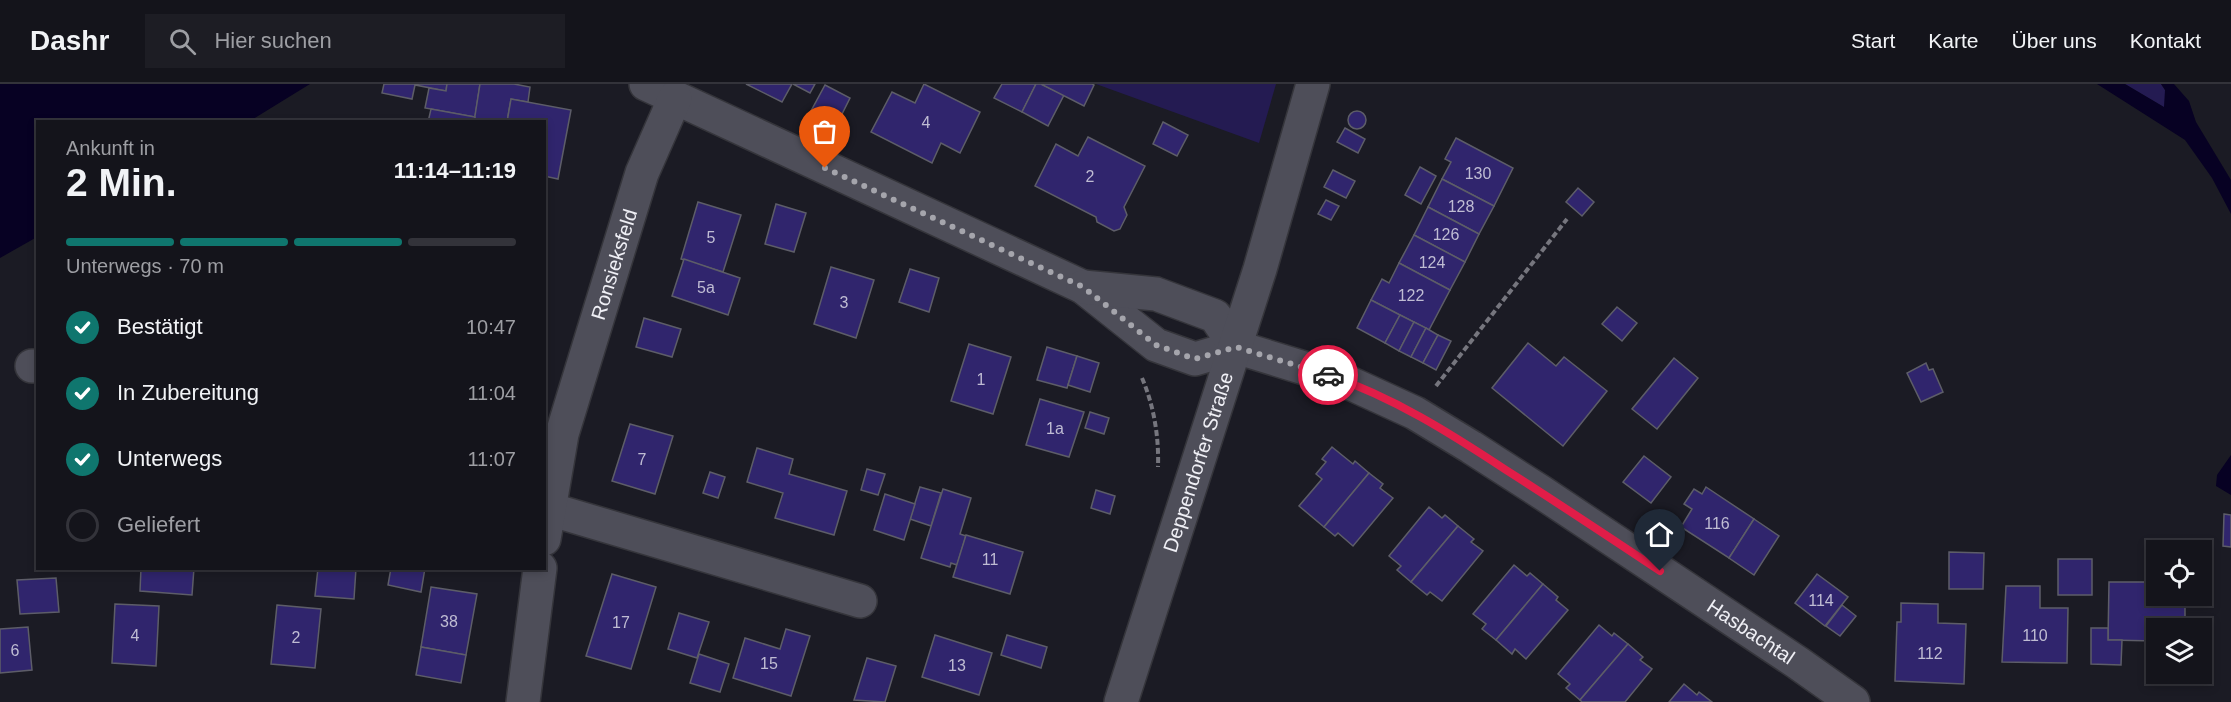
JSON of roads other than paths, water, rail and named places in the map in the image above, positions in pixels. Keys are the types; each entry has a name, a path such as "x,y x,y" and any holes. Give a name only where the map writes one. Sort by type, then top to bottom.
{"street":[{"path":"646,84 1083,287 1156,345 1195,359 1236,347 1215,316 1156,294 1083,287"},
{"name":"Deppendorfer Straße","path":"1121,702 1236,347 1313,84"},
{"name":"Ronsieksfeld","path":"675,99 642,173 553,431 547,524 860,601"},
{"name":"Hasbachtal","path":"1236,347 1343,380 1415,413 1541,492 1853,702"},
{"path":"523,702 540,570"}]}
